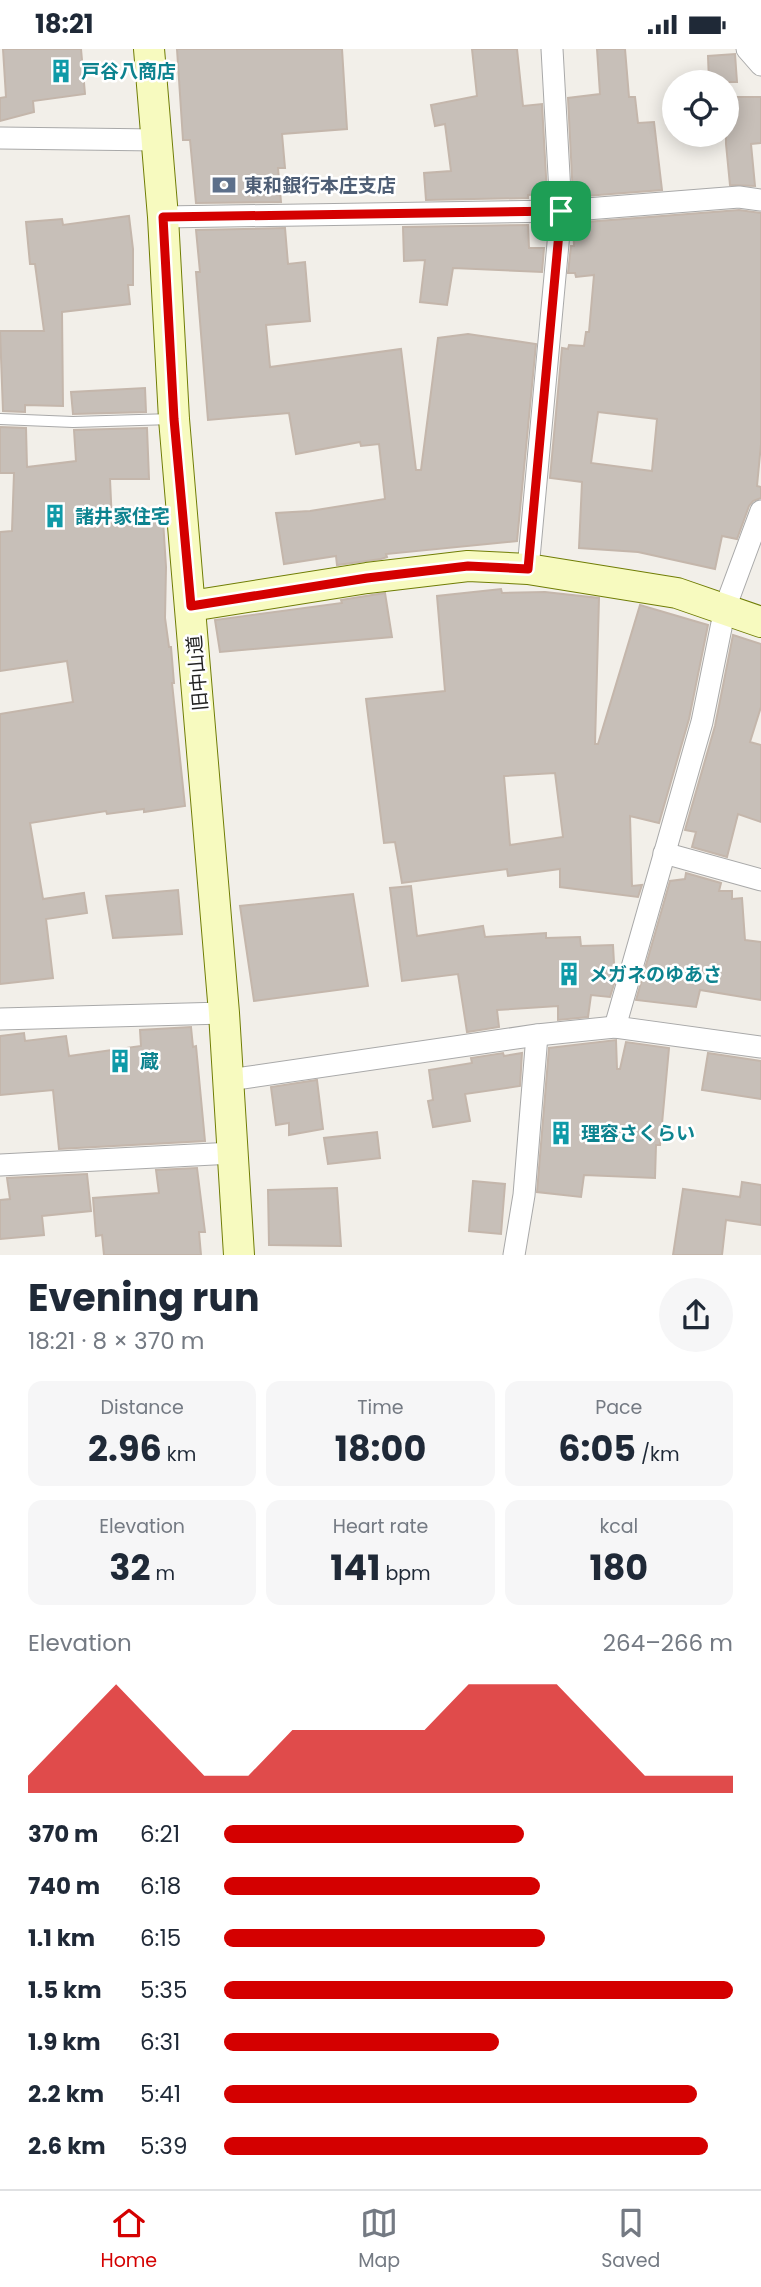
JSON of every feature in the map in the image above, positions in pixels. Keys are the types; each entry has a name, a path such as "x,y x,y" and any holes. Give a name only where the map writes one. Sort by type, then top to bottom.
{"main road":[{"name":"旧中山道","path":"149,49 163,217 174,419 224,1013 239,1255"},
{"path":"191,606 367,578 468,566 528,569 677,593 761,622"}],"street":[{"path":"528,569 561,211 552,49"},
{"path":"747,49 761,65"},
{"path":"0,138 157,140"},
{"path":"163,217 561,211 739,197 761,200"},
{"path":"615,1027 702,722 725,608 761,511"},
{"path":"664,853 761,880"},
{"path":"0,1019 224,1013"},
{"path":"229,1080 537,1035 615,1027 761,1047"},
{"path":"514,1255 524,1195 537,1035"},
{"path":"0,1165 233,1153"}],"lane":[{"path":"0,419 73,422 174,419"}],"building":[{"path":"3,49 81,49 85,94 33,101 34,112 0,121 0,98 6,97"},
{"path":"177,49 342,49 347,129 282,134 285,168 278,168 281,202 196,203 190,140 183,140"},
{"path":"472,49 517,49 523,106 542,104 547,194 528,195 528,198 426,200 424,173 451,171 445,124 435,126 431,105 477,96"},
{"path":"597,49 625,49 629,97 635,97 638,123 654,122 662,190 573,197 568,98 600,94"},
{"path":"735,54 736,70 709,70 708,56"},
{"path":"739,97 761,97 761,143 751,144 755,186 730,185 726,147 739,147"},
{"path":"739,210 761,213 761,444 757,486 761,487 761,498 749,506 737,539 722,536 715,569 638,552 579,548 582,482 550,478 562,348 568,349 569,345 584,346 586,332 589,332 594,275 576,277 575,273 568,273 571,246 574,246 573,223","holes":["598,412 657,419 652,471 591,463"]},
{"path":"129,216 133,249 133,285 128,285 130,304 62,312 63,406 25,405 25,412 3,411 0,331 44,331 35,264 30,264 26,222 62,219 63,225"},
{"path":"528,225 529,248 544,248 542,272 453,268 447,305 420,302 425,260 404,261 403,227"},
{"path":"285,228 288,264 305,262 310,321 266,325 270,367 401,349 416,470 421,470 438,338 468,334 536,344 517,541 386,554 387,557 381,559 337,565 336,556 284,564 276,513 310,511 385,499 379,444 361,446 360,442 296,454 289,413 208,420 196,272 200,272 196,230"},
{"path":"145,388 146,412 73,414 71,392"},
{"path":"0,427 26,428 27,467 76,461 74,430 147,428 149,479 110,479 112,523 163,520 165,618 171,647 172,683 185,806 144,812 144,809 107,814 106,811 30,823 43,899 84,893 87,913 46,919 53,978 0,984 0,714 73,702 67,661 0,671 0,532 12,531 14,473 0,473"},
{"path":"501,589 502,593 545,592 599,598 595,744 598,744 640,605 708,625 689,719 659,823 630,816 632,886 642,885 638,897 560,887 560,869 508,876 507,869 402,883 395,842 384,843 366,699 445,691 437,596","holes":["555,773 563,837 510,845 504,776"]},
{"path":"385,593 392,637 220,652 215,620 342,603 341,600"},
{"path":"733,635 761,644 761,707 750,742 761,745 761,822 738,814 727,857 692,847 696,832 685,830 715,726"},
{"path":"686,873 721,883 719,891 732,891 732,899 742,898 745,940 761,942 761,1000 700,990 696,1007 636,1000 670,881 685,879"},
{"path":"411,886 417,936 483,926 485,937 546,933 546,938 580,937 581,946 613,945 615,981 610,997 591,995 588,1017 558,1020 558,1006 497,1010 499,1027 467,1032 458,974 402,981 390,888"},
{"path":"178,890 182,934 113,938 106,896"},
{"path":"353,894 368,986 254,1001 240,906"},
{"path":"191,1027 193,1047 196,1046 205,1141 59,1149 53,1090 0,1095 0,1036 24,1033 25,1041 66,1036 69,1056 141,1046 140,1030"},
{"path":"616,1040 617,1069 620,1069 626,1042 669,1048 660,1145 656,1145 655,1178 584,1175 581,1197 537,1192 549,1048"},
{"path":"503,1053 504,1056 522,1053 520,1086 465,1094 470,1121 433,1127 428,1101 433,1100 429,1070 472,1063 471,1058"},
{"path":"708,1053 761,1061 761,1099 702,1090"},
{"path":"317,1080 323,1129 289,1135 289,1123 276,1125 271,1087"},
{"path":"377,1132 380,1158 328,1164 324,1138"},
{"path":"197,1168 205,1232 199,1232 201,1255 104,1255 102,1235 96,1236 93,1198 159,1193 156,1170"},
{"path":"87,1174 91,1211 42,1216 44,1235 0,1239 0,1200 10,1199 7,1178"},
{"path":"473,1181 505,1184 501,1234 469,1231"},
{"path":"742,1182 761,1185 761,1225 726,1220 722,1255 673,1255 683,1189 740,1197"},
{"path":"337,1188 341,1246 269,1245 268,1190"}],"place":[{"name":"戸谷八商店","path":"61,71"},
{"name":"東和銀行本庄支店","path":"224,185"},
{"name":"諸井家住宅","path":"55,516"},
{"name":"メガネのゆあさ","path":"569,974"},
{"name":"蔵","path":"120,1061"},
{"name":"理容さくらい","path":"561,1133"}],"route":[{"path":"561,211 528,569 468,566 367,578 191,606 174,419 163,217 561,211"}]}
